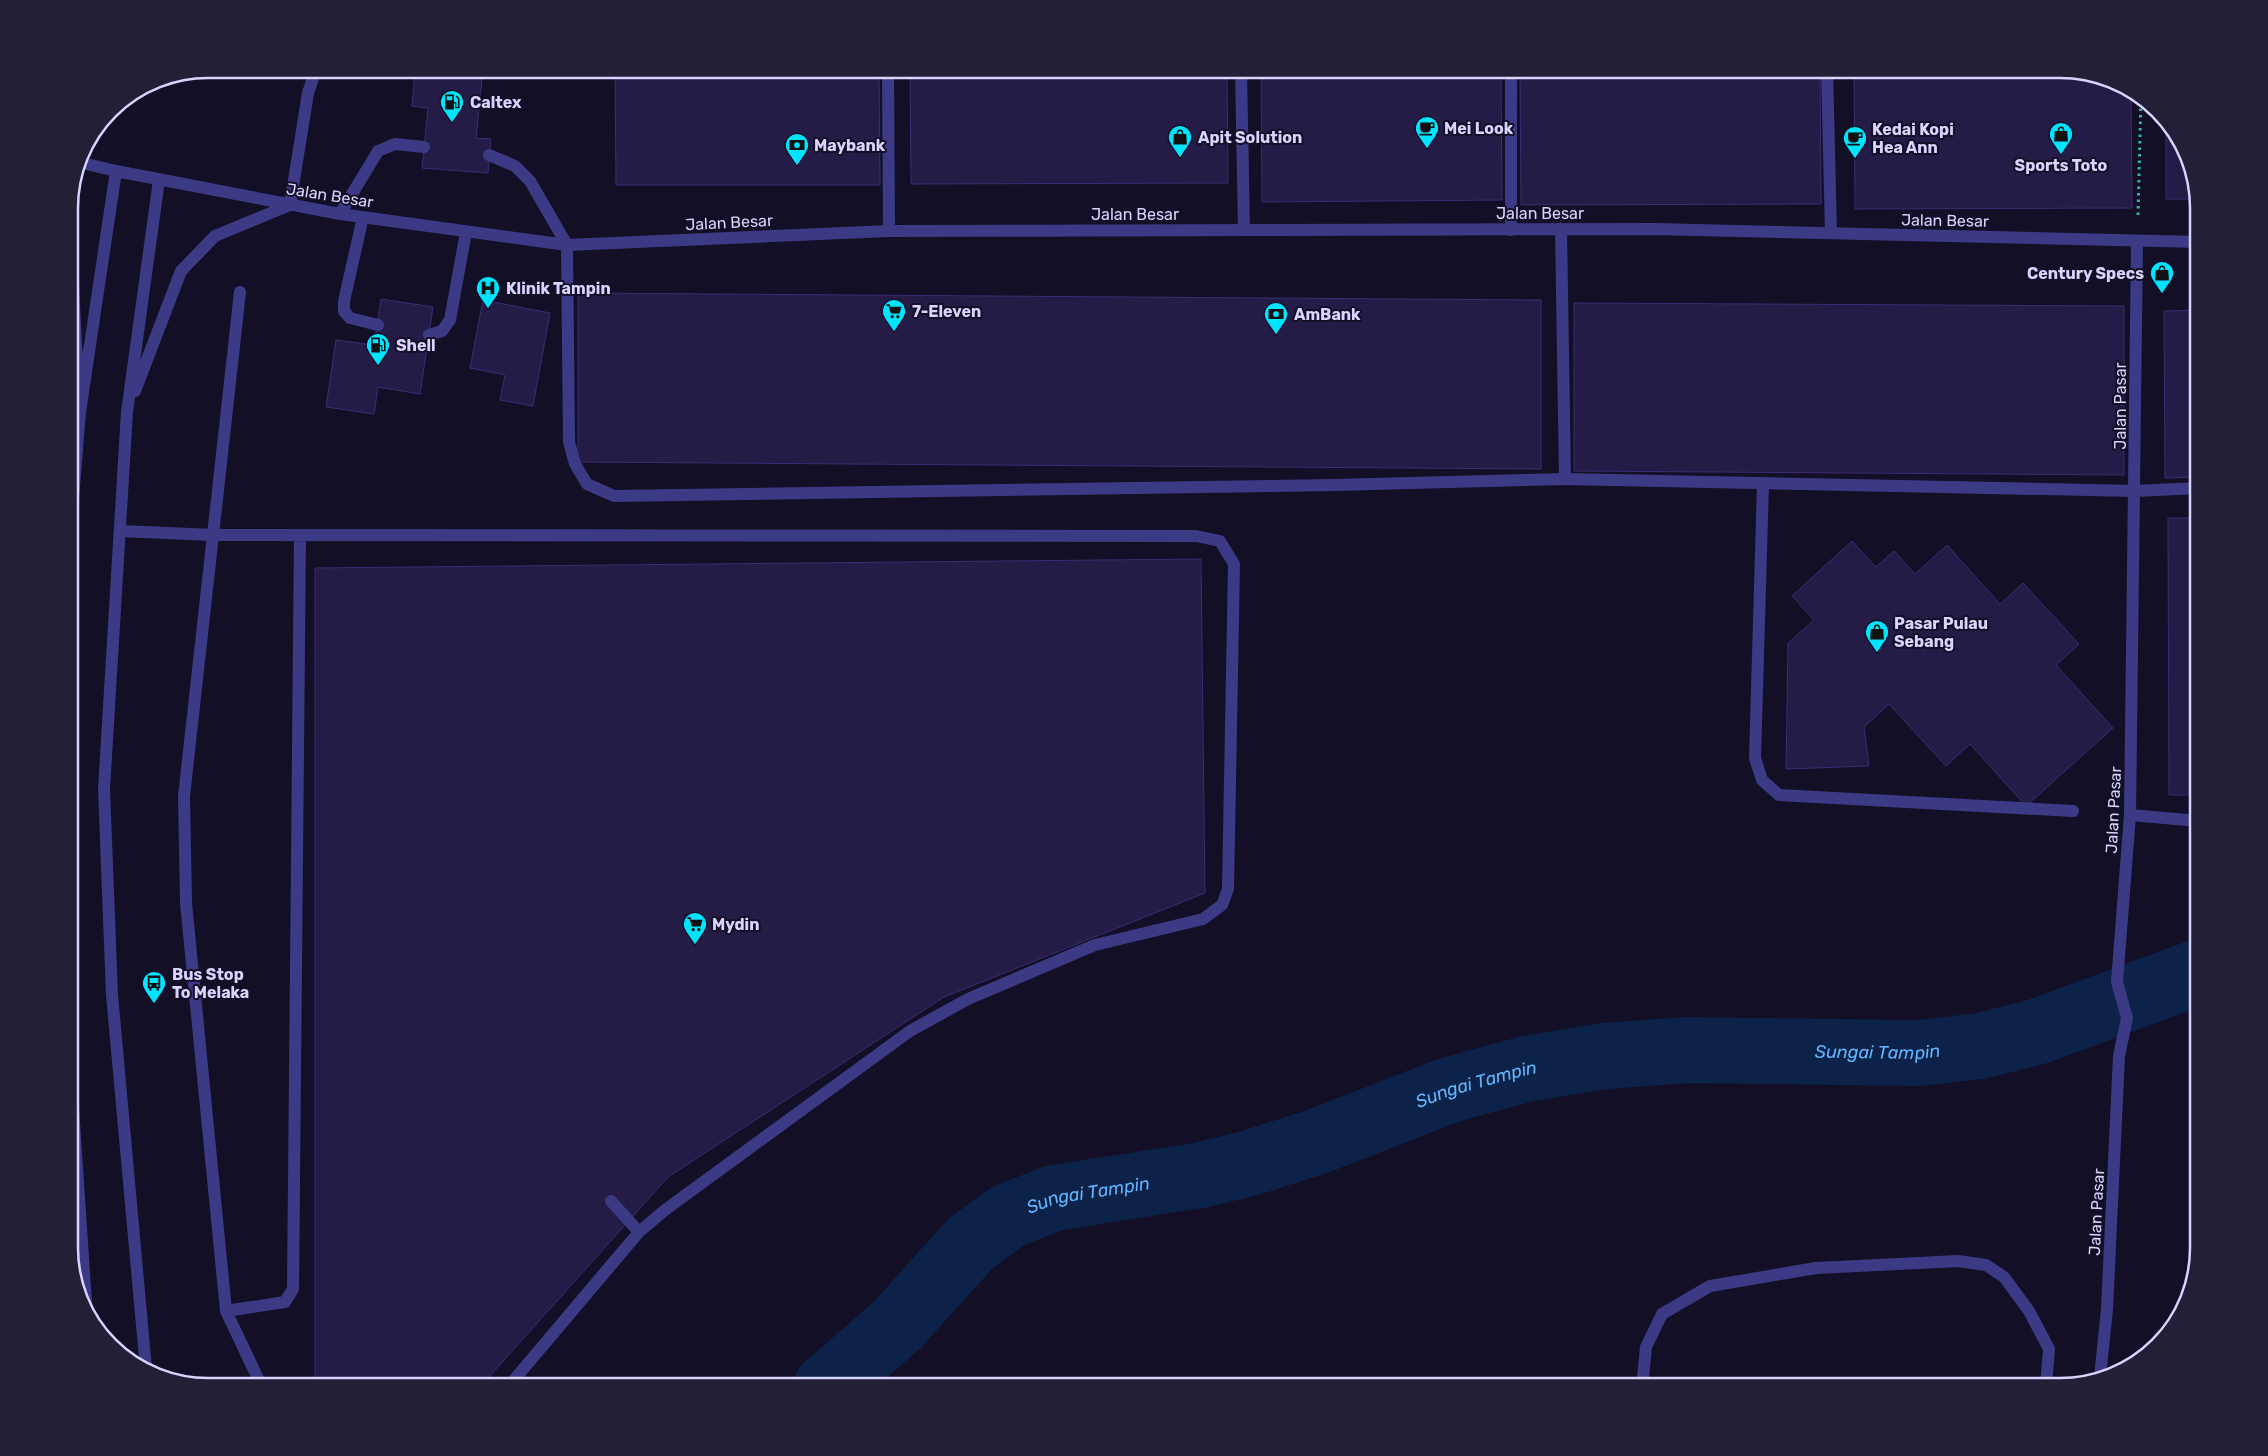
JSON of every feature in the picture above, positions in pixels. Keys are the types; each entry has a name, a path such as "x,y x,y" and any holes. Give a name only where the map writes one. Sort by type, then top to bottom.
{"street":[{"path":"127,412 181,271 215,236 290,205 308,93 313,77"},
{"path":"888,77 889,231"},
{"path":"1241,77 1244,230"},
{"path":"1510,230 1511,77"},
{"path":"1827,77 1831,233"},
{"path":"340,214 378,151 396,144 424,147"},
{"path":"489,156 516,166 530,181 567,245 569,442 575,464 587,484 614,496 1334,485 1565,479 2135,491 2190,488"},
{"name":"Jalan Besar","path":"85,164 159,180 340,214 567,245 889,231 1654,229 2190,242"},
{"path":"78,437 80,412 116,171"},
{"path":"145,1363 112,995 104,789 127,412 159,180"},
{"path":"363,217 344,301 344,311 350,318 378,325"},
{"path":"1561,230 1565,479"},
{"path":"429,335 442,331 450,320 466,232"},
{"name":"Jalan Pasar","path":"2100,1372 2108,1299 2119,1056 2127,1018 2117,982 2130,815 2137,241"},
{"path":"240,292 184,806 186,903 226,1311 258,1378"},
{"path":"78,375 80,412"},
{"path":"1762,484 1755,758 1762,780 1779,795 2072,811"},
{"path":"120,531 214,535 1196,536 1220,541 1234,564 1228,889 1222,905 1203,919 1095,945 968,999 910,1031 665,1210 639,1232 516,1378"},
{"path":"226,1311 285,1302 293,1289 300,535"},
{"path":"2130,815 2190,821"},
{"path":"78,1183 85,1294"},
{"path":"611,1201 639,1232"},
{"path":"1643,1378 1646,1347 1662,1314 1710,1286 1816,1268 1958,1262 1986,1264 2004,1277 2029,1311 2049,1349 2047,1378"}],"path":[{"path":"2137,241 2141,106"}],"building":[{"name":"Caltex","path":"414,77 482,77 476,138 491,139 488,173 422,168 428,108 412,106"},
{"path":"615,77 879,77 880,185 616,185"},
{"path":"910,77 1227,77 1228,183 911,184"},
{"path":"1261,77 1501,77 1502,200 1262,202"},
{"path":"1520,77 1820,77 1821,204 1521,205"},
{"path":"1854,77 2060,77 2102,84 2131,98 2132,208 1855,209"},
{"path":"2166,131 2181,158 2186,174 2189,199 2166,199"},
{"path":"578,293 1541,300 1541,469 578,462"},
{"name":"Shell","path":"381,299 433,307 420,394 378,387 374,414 326,407 336,340 374,345"},
{"path":"483,300 550,313 533,406 500,400 505,375 470,368"},
{"path":"1574,303 2124,306 2124,475 1574,471"},
{"path":"2190,310 2190,477 2165,478 2164,311"},
{"path":"2168,518 2190,518 2190,795 2169,795"},
{"path":"1852,541 1876,567 1894,551 1915,574 1947,545 2000,604 2023,583 2079,644 2056,665 2113,728 2026,806 1970,744 1946,766 1889,704 1864,727 1869,766 1786,769 1788,643 1814,620 1792,596"},
{"name":"Mydin","path":"1201,559 1205,893 944,997 668,1177 488,1378 315,1378 315,568"}],"waterway":[{"name":"Sungai Tampin","path":"836,1378 897,1325 971,1243 1008,1216 1054,1198 1201,1175 1250,1163 1316,1142 1449,1090 1526,1069 1604,1056 1688,1050 1919,1053 1980,1046 2036,1032 2190,975"}],"place":[{"name":"Caltex","path":"452,123"},
{"name":"Mei Look","path":"1427,149"},
{"name":"Sports Toto","path":"2061,155"},
{"name":"Apit Solution","path":"1180,158"},
{"name":"Kedai Kopi Hea Ann","path":"1855,159"},
{"name":"Maybank","path":"797,166"},
{"name":"Century Specs","path":"2162,294"},
{"name":"Klinik Tampin","path":"488,309"},
{"name":"7-Eleven","path":"894,332"},
{"name":"AmBank","path":"1276,335"},
{"name":"Shell","path":"378,366"},
{"name":"Pasar Pulau Sebang","path":"1877,653"},
{"name":"Mydin","path":"695,945"},
{"name":"Bus Stop To Melaka","path":"154,1004"}]}
